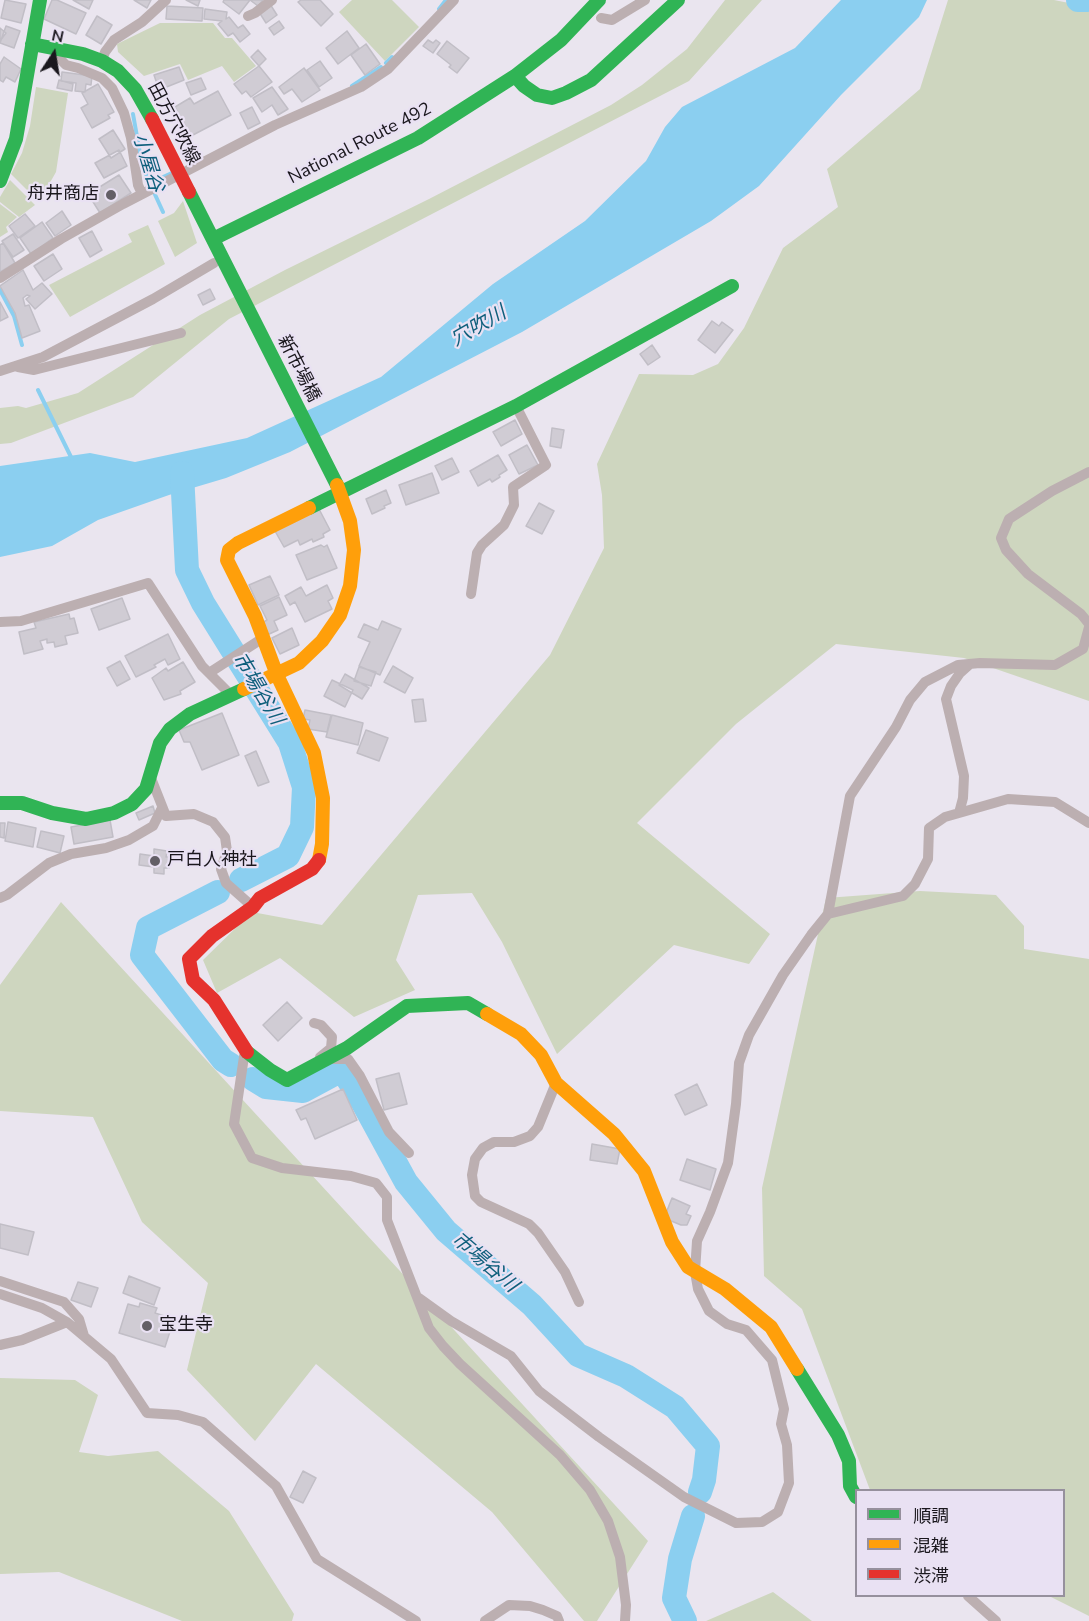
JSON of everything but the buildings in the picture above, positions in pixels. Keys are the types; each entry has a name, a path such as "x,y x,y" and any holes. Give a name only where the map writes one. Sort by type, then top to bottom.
{"main road":[{"path":"0,181 16,139 40,0"},
{"name":"National Route 492","path":"213,239 418,138 515,76 561,40 599,0"},
{"path":"515,76 537,95 552,99 566,93 591,80 678,0"},
{"name":"田方穴吹線","path":"32,44 83,54 102,62 118,71 135,89 232,278"},
{"name":"新市場橋","path":"232,278 341,494"},
{"path":"732,286 516,406 238,543 229,550 227,560 255,616 258,640 273,677 314,753 323,798 321,858 312,869 260,898 253,907 212,936 189,959 193,980 214,999 245,1050 287,1080 348,1048 407,1006 468,1003 521,1034 542,1055 556,1083 614,1134 644,1171 672,1242 688,1267 725,1289 771,1326 838,1435 849,1461 850,1486 855,1495"},
{"path":"0,803 22,803 52,813 86,819 114,813 132,804 146,789 160,743 170,729 190,714 237,694 299,663 322,641 340,615 350,586 354,550 350,521 341,494"}],"street":[{"path":"102,62 105,52 114,40 142,22 166,0"},
{"path":"248,16 255,14 272,0"},
{"path":"0,278 62,239 161,185 275,125 361,87 388,69 454,0"},
{"path":"601,18 612,20 645,0"},
{"path":"59,49 60,60 66,65 102,78 112,88 124,113 131,138 138,185 144,194"},
{"path":"0,371 43,357 153,299 214,263"},
{"path":"14,367 34,370 181,333"},
{"path":"471,594 477,553 482,545 504,525 514,505 513,487 546,465 516,406"},
{"path":"419,1298 451,1322 511,1356 538,1391 598,1437 684,1497 735,1523 762,1522 778,1512 789,1482 787,1445 781,1424 784,1409 772,1360 746,1330 727,1324 709,1311 698,1289 695,1272 697,1241 728,1163 739,1063 749,1035 783,975 828,914 850,796 896,727 910,700 925,682 958,665 1055,665 1083,649 1089,626 1081,614 1028,574 1006,550 1001,538 1009,519 1052,491 1089,472"},
{"path":"0,621 21,621 148,583 202,666 237,694"},
{"path":"209,673 258,640"},
{"path":"959,813 963,798 964,776 946,699 951,686 970,664"},
{"path":"150,775 166,816 194,814 213,822 225,837 227,851 221,869 226,883 253,907"},
{"path":"828,914 903,896 915,884 928,859 929,828 945,817 1008,799 1055,802 1089,823"},
{"path":"0,898 8,895 49,863 70,854 106,848 129,840 153,826 162,808"},
{"path":"302,1073 331,1048 333,1037 321,1025 314,1023"},
{"path":"245,1050 234,1124 252,1158 282,1168 351,1176 376,1183 387,1197 387,1220 429,1328 460,1364 560,1455 590,1490 608,1521 620,1557 626,1605 625,1621"},
{"path":"327,1059 348,1059 360,1076 389,1132 409,1153"},
{"path":"556,1083 538,1127 530,1136 514,1142 494,1142 483,1148 475,1159 472,1175 475,1196 481,1202 529,1224 538,1233 565,1272 579,1302"},
{"path":"0,1281 64,1302 79,1319 84,1336"},
{"path":"0,1294 42,1308 67,1322 111,1359 147,1413 178,1415 203,1422 276,1486 317,1559 416,1621"},
{"path":"0,1345 22,1340 67,1322"},
{"path":"969,1597 996,1621"},
{"path":"485,1621 509,1605 530,1606 543,1610 557,1616 559,1621"}],"green space":[{"path":"352,0 392,0 419,27 385,61 339,12"},
{"path":"725,0 762,0 689,81 229,319 133,397 11,443 0,444 0,408 18,406 26,408 78,393 200,315 611,105 642,85 687,49"},
{"path":"948,0 1054,0 1089,7 1089,701 964,658 836,644 736,724 637,823 770,934 749,964 674,945 557,1054 502,942 472,893 418,895 396,960 415,990 354,1017 280,958 217,993 203,960 252,912 322,925 550,655 604,548 602,495 597,464 639,374 693,375 718,364 744,328 783,248 838,207 827,169 920,89"},
{"path":"160,23 213,23 225,38 232,38 256,66 234,82 222,66 188,80 180,64 144,76 118,52 117,44"},
{"path":"36,87 68,93 56,172 39,202 11,174 22,153 30,126"},
{"path":"10,180 35,205 19,217 0,202 0,197"},
{"path":"183,201 197,243 175,257 158,221 174,213"},
{"path":"0,204 17,217 6,227 8,232 0,237"},
{"path":"148,225 165,264 70,317 49,285 132,242 128,234"},
{"path":"920,891 996,895 1024,926 1024,949 1089,959 1089,1616 1051,1597 1065,1597 1065,1489 870,1489 802,1309 764,1276 762,1188 826,898"},
{"path":"61,902 648,1541 597,1621 584,1621 492,1512 316,1364 255,1441 187,1370 208,1283 142,1222 93,1117 0,1111 0,985"},
{"path":"0,1378 75,1380 98,1395 79,1452 108,1456 158,1451 229,1511 294,1614 292,1621 182,1621 59,1572 0,1574"},
{"path":"773,1592 812,1621 706,1621"}],"water":[{"name":"穴吹川","path":"841,0 927,0 919,17 841,95 759,186 711,221 522,332 290,452 226,478 98,520 52,546 0,557 0,466 90,453 135,462 247,438 381,377 493,284 585,221 646,161 665,127 682,107 795,48"}],"waterway":[{"path":"439,9 446,0"},
{"path":"1078,0 1086,0"},
{"path":"386,63 392,57"},
{"path":"352,86 381,67"},
{"name":"小屋谷","path":"133,114 141,159 163,212"},
{"path":"150,183 174,172"},
{"path":"0,290 14,316 22,345"},
{"path":"38,390 72,459"},
{"name":"市場谷川","path":"182,473 187,570 203,603 290,743 304,787 302,827 288,856 241,880"},
{"name":"市場谷川","path":"218,892 148,928 142,955 223,1060 231,1065"},
{"name":"市場谷川","path":"253,1079 266,1087 303,1091 342,1070 363,1103 406,1182 446,1231 532,1305 578,1355 626,1376 675,1407 708,1446 704,1480 700,1492"},
{"name":"市場谷川","path":"685,1621 674,1598 680,1559 693,1516"}],"traffic: fast":[{"path":"0,181 16,139 40,0"},
{"path":"213,239 418,138 515,76 561,40 599,0"},
{"path":"515,76 537,95 552,98 566,93 591,80 678,0"},
{"path":"32,44 83,54 102,61 118,71 135,89 152,119"},
{"path":"189,192 337,485"},
{"path":"309,508 516,406 732,286"},
{"path":"0,803 22,803 52,813 86,819 114,813 132,804 146,789 160,743 170,729 190,714 244,689"},
{"path":"247,1052 287,1080 347,1048 407,1006 468,1003 487,1014"},
{"path":"797,1369 838,1435 849,1461 850,1486 855,1495"}],"traffic: slow":[{"path":"244,689 299,663 322,641 340,615 350,586 354,550 350,521 337,485"},
{"path":"309,508 238,543 229,550 227,560 255,616 277,675 314,753 323,798 322,844 319,860"},
{"path":"487,1014 521,1034 541,1055 556,1083 614,1134 644,1171 672,1242 688,1267 725,1289 771,1327 797,1369"}],"traffic: jam":[{"path":"152,119 189,192"},
{"path":"247,1052 214,1000 193,980 189,959 212,936 253,907 260,898 312,869 319,860"}],"place":[{"name":"舟井商店","path":"111,195"},
{"name":"戸白人神社","path":"155,861"},
{"name":"宝生寺","path":"147,1326"}]}
